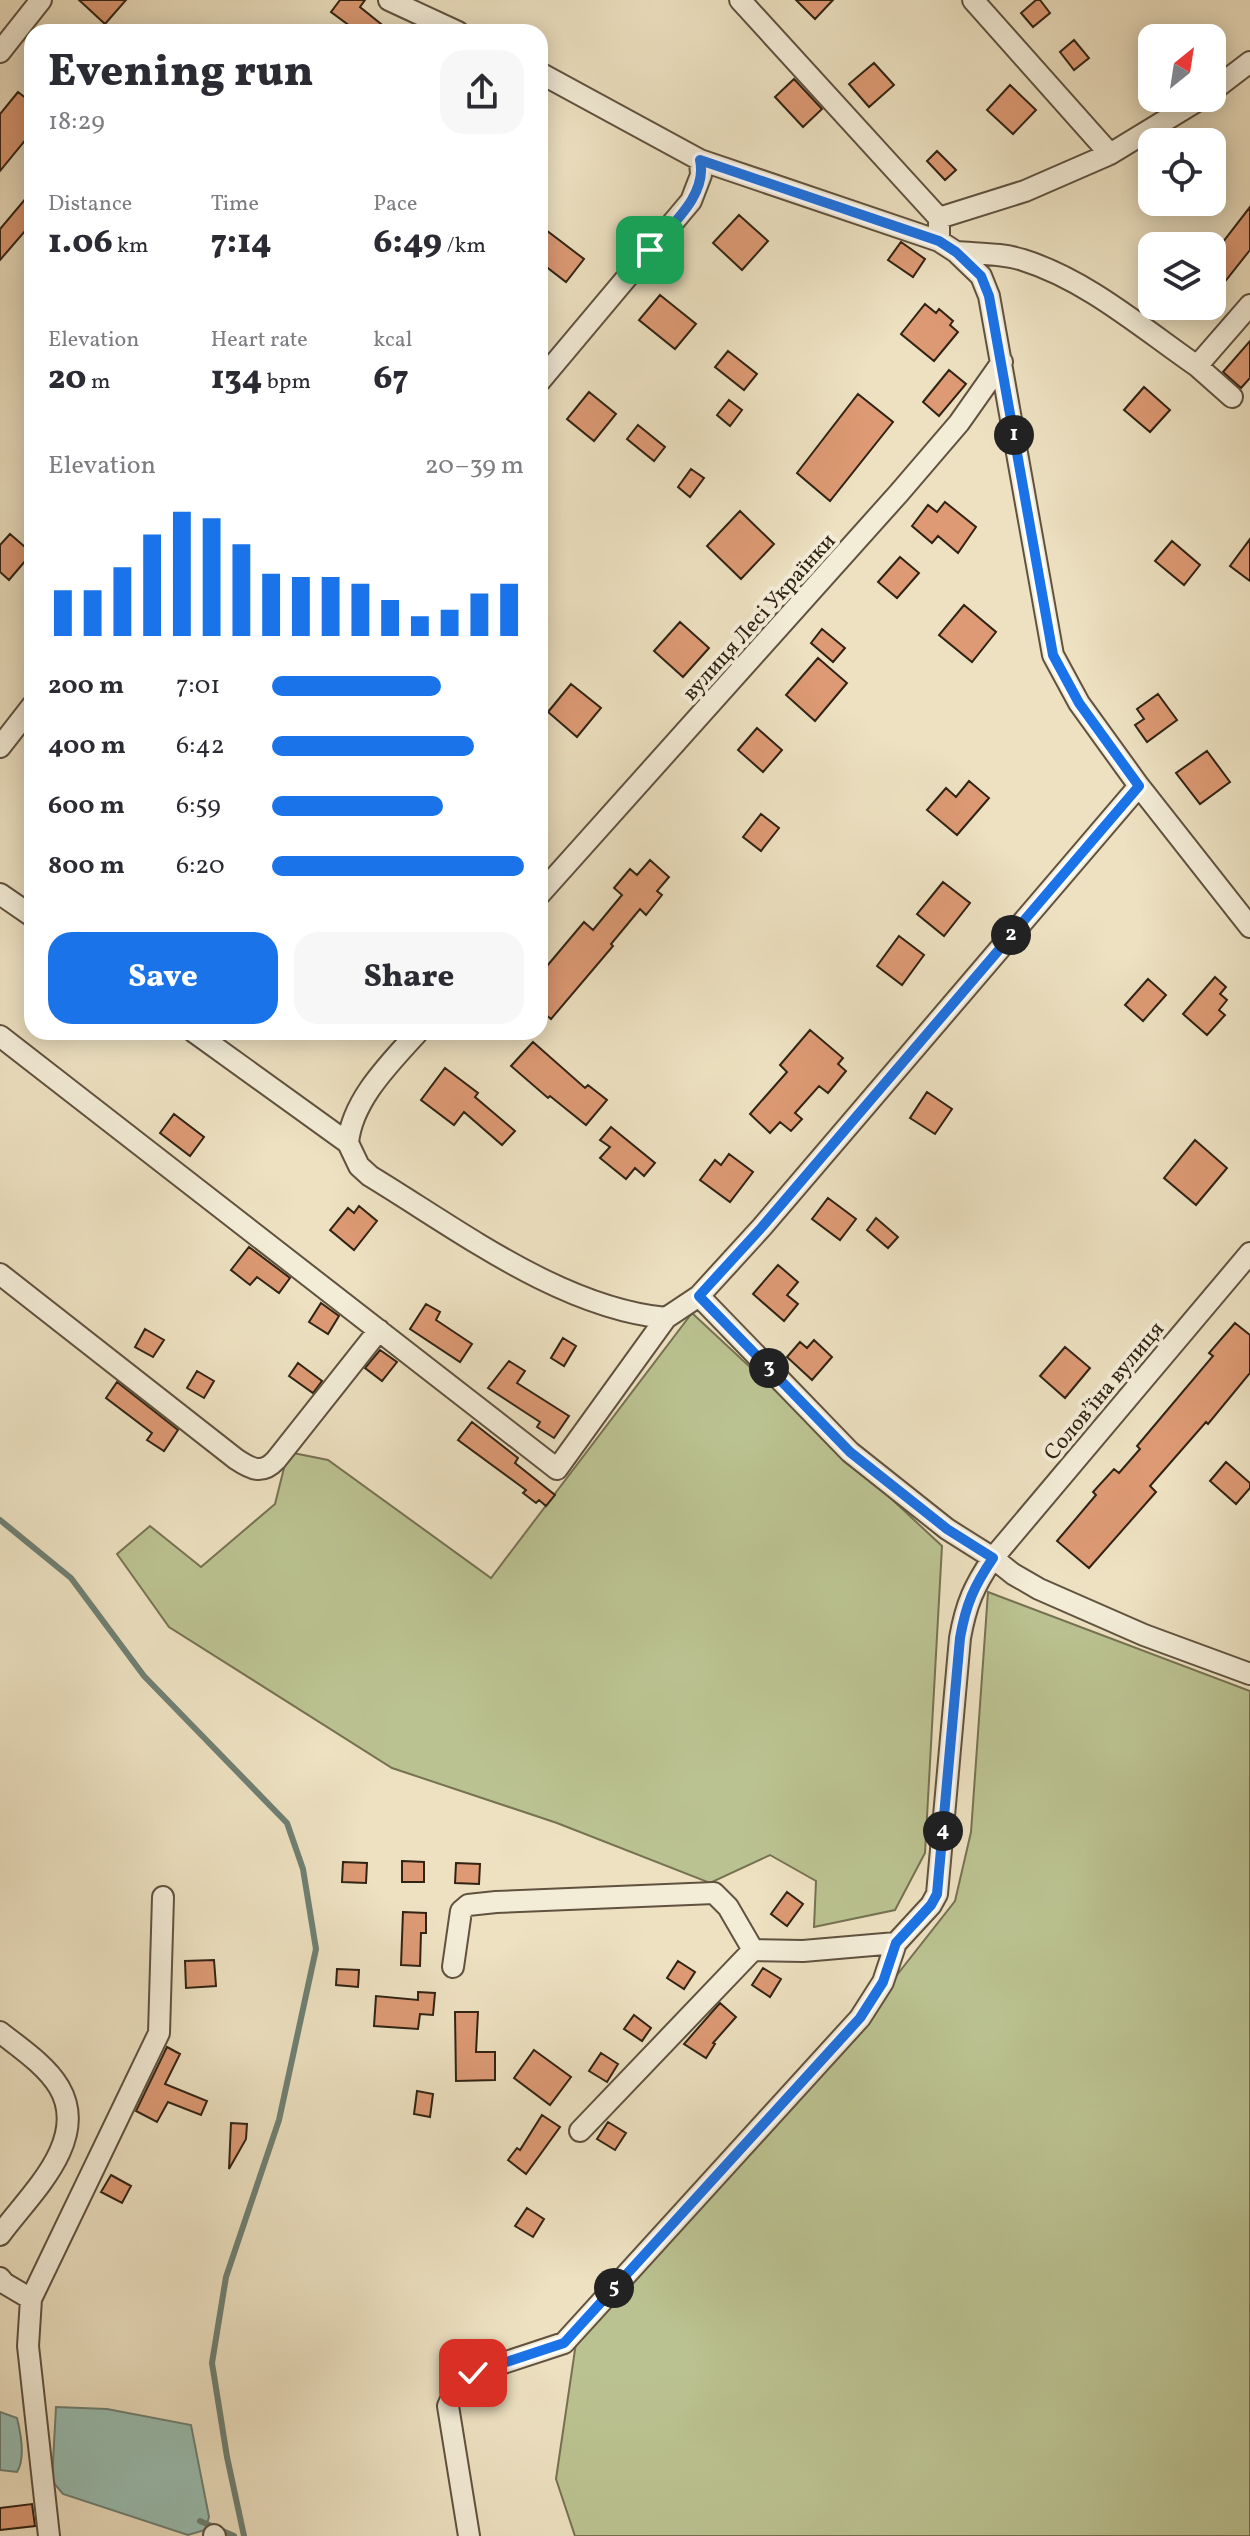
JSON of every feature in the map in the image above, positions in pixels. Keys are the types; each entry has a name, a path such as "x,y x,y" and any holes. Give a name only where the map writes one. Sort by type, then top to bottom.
{"street":[{"path":"0,52 41,0"},
{"path":"389,0 435,24"},
{"path":"740,0 939,218 948,246 981,276 989,296 1002,362 1053,655 1079,703 1139,786 1250,927"},
{"path":"973,0 1110,154"},
{"path":"1226,80 1250,62"},
{"path":"548,77 700,160 948,246 1009,256 1056,273 1088,291 1197,366 1232,397"},
{"path":"939,218 1025,191 1110,154 1181,112"},
{"path":"548,371 691,201 701,175 700,160"},
{"path":"1197,366 1250,305"},
{"name":"вулиця Лесі Українки","path":"548,885 899,493 959,423 1002,362"},
{"path":"0,747 24,716"},
{"path":"0,1036 557,1469 666,1318 699,1296 762,1227 1139,786"},
{"path":"0,894 24,910"},
{"path":"205,1040 348,1143 359,1166 370,1176 537,1277 587,1300 642,1316 666,1318"},
{"path":"348,1143 350,1125 363,1100 412,1040"},
{"name":"Соловʼїна вулиця","path":"896,1943 931,1905 937,1894 960,1638 973,1587 993,1558 1250,1253"},
{"path":"0,1274 254,1470 270,1466 276,1460 379,1330"},
{"path":"699,1296 850,1452 947,1529 1039,1589 1144,1635 1250,1674"},
{"path":"453,1967 461,1911 468,1905 496,1902 714,1893 728,1907 753,1950"},
{"path":"49,2536 28,2346 31,2299 159,2033 163,1897"},
{"path":"469,2536 448,2406 455,2390 473,2373 564,2343 860,2018 883,1982 896,1943 803,1951 753,1950 580,2131"},
{"path":"0,2032 53,2079 67,2105 68,2119 56,2161 43,2183 0,2235"},
{"path":"0,2278 31,2299"}],"green space":[{"path":"692,1313 942,1546 925,1853 895,1910 814,1927 816,1881 770,1855 710,1883 557,1823 392,1768 169,1627 117,1554 150,1526 201,1567 275,1504 288,1452 328,1460 491,1578"},
{"path":"988,1592 1250,1691 1250,2536 575,2536 556,2479 577,2336 852,2032 955,1901 971,1832"}],"water":[{"path":"56,2407 107,2409 191,2425 209,2517 205,2530 188,2535 63,2494 52,2481"},
{"path":"0,2412 17,2418 22,2453 17,2472 0,2470"}],"building":[{"path":"79,0 126,0 105,24"},
{"path":"340,0 365,0 360,7 381,24 347,24 331,12"},
{"path":"796,0 833,0 815,19"},
{"path":"1040,0 1050,13 1033,27 1021,13"},
{"path":"1074,40 1089,58 1074,70 1060,52"},
{"path":"874,63 894,85 869,107 849,84"},
{"path":"794,79 822,109 803,127 775,97"},
{"path":"1010,85 1036,110 1013,134 987,110"},
{"path":"18,92 24,97 24,142 0,171 0,114"},
{"path":"937,151 956,170 945,180 927,161"},
{"path":"24,200 24,232 0,260 0,229"},
{"path":"1250,207 1250,250 1226,280 1226,238"},
{"path":"739,215 768,241 742,270 713,243"},
{"path":"548,232 584,259 566,282 548,268"},
{"path":"901,242 925,259 913,277 888,260"},
{"path":"660,295 696,324 675,349 639,320"},
{"path":"925,304 936,313 939,309 953,321 950,325 958,332 934,361 901,334"},
{"path":"1250,341 1250,378 1241,388 1223,372"},
{"path":"728,351 757,374 744,390 715,367"},
{"path":"949,370 966,384 939,416 923,402"},
{"path":"1144,387 1170,410 1150,432 1124,410"},
{"path":"589,392 616,414 594,441 567,419"},
{"path":"858,394 893,422 830,501 797,473"},
{"path":"729,400 742,410 730,426 717,415"},
{"path":"638,425 665,447 654,461 627,439"},
{"path":"691,469 704,478 690,497 678,487"},
{"path":"945,502 976,527 958,553 938,536 932,543 912,526 928,505 937,512"},
{"path":"740,511 774,544 741,579 707,546"},
{"path":"10,534 24,546 24,562 9,580 0,572 0,545"},
{"path":"1250,539 1250,581 1230,566"},
{"path":"1172,541 1200,565 1184,585 1155,561"},
{"path":"900,557 919,573 897,598 878,582"},
{"path":"964,605 996,632 972,662 939,635"},
{"path":"680,622 709,648 683,677 654,651"},
{"path":"822,629 845,648 833,662 811,643"},
{"path":"818,658 847,683 815,721 786,695"},
{"path":"571,684 601,708 577,737 548,712"},
{"path":"1158,694 1177,720 1147,742 1135,725 1144,719 1137,709"},
{"path":"757,728 782,750 763,772 738,750"},
{"path":"1207,751 1230,782 1200,804 1176,773"},
{"path":"969,781 989,798 957,835 927,810 946,788 956,797"},
{"path":"761,814 779,828 761,851 743,837"},
{"path":"650,860 669,877 657,891 662,895 646,915 640,909 551,1019 548,1017 548,965 584,922 593,930 622,895 614,888 630,869 637,875"},
{"path":"943,882 970,903 944,936 917,914"},
{"path":"899,936 924,955 902,985 877,966"},
{"path":"1215,977 1226,987 1220,994 1227,1000 1219,1010 1225,1015 1207,1035 1183,1014"},
{"path":"1148,979 1166,995 1143,1021 1125,1005"},
{"path":"810,1030 843,1058 838,1064 846,1071 828,1093 819,1086 795,1113 802,1119 791,1131 780,1122 770,1133 750,1114 787,1072 780,1065"},
{"path":"533,1042 585,1088 588,1085 607,1100 586,1125 511,1066"},
{"path":"445,1068 478,1093 475,1097 515,1131 502,1145 464,1112 454,1125 421,1100"},
{"path":"927,1092 952,1109 935,1134 910,1118"},
{"path":"174,1114 204,1137 190,1156 160,1133"},
{"path":"611,1127 655,1163 644,1176 635,1168 626,1179 600,1158 610,1147 600,1140"},
{"path":"1195,1140 1227,1168 1196,1205 1164,1178"},
{"path":"729,1154 753,1172 730,1202 700,1180 715,1160 721,1165"},
{"path":"828,1198 856,1219 840,1240 812,1219"},
{"path":"359,1206 377,1221 354,1250 330,1230 348,1208 354,1213"},
{"path":"876,1218 898,1237 888,1248 867,1230"},
{"path":"249,1247 290,1278 279,1293 257,1277 250,1285 231,1270"},
{"path":"778,1265 798,1282 787,1295 798,1304 784,1321 753,1294"},
{"path":"321,1303 339,1316 328,1334 309,1322"},
{"path":"426,1304 440,1312 436,1320 472,1344 460,1362 410,1329"},
{"path":"1235,1323 1250,1335 1250,1373 1150,1486 1156,1492 1089,1568 1057,1541 1096,1495 1093,1492 1114,1469 1119,1473 1140,1449 1137,1446 1213,1356 1209,1353"},
{"path":"145,1329 164,1340 153,1357 135,1347"},
{"path":"563,1338 576,1346 564,1366 551,1358"},
{"path":"814,1340 832,1357 812,1380 787,1357 800,1342 807,1348"},
{"path":"1065,1347 1090,1368 1065,1398 1040,1376"},
{"path":"380,1350 397,1362 382,1381 365,1368"},
{"path":"509,1361 525,1371 517,1383 569,1416 554,1438 537,1427 540,1422 488,1388"},
{"path":"298,1363 322,1381 313,1393 289,1376"},
{"path":"197,1371 214,1381 204,1398 187,1388"},
{"path":"117,1382 178,1430 164,1451 147,1440 152,1433 106,1398"},
{"path":"472,1422 518,1458 515,1463 555,1495 546,1506 539,1500 536,1503 523,1493 526,1490 458,1440"},
{"path":"1226,1462 1250,1483 1250,1488 1236,1504 1210,1481"},
{"path":"402,1861 424,1862 424,1882 402,1882"},
{"path":"343,1862 367,1863 366,1883 342,1882"},
{"path":"456,1863 480,1864 479,1884 455,1883"},
{"path":"787,1892 803,1904 787,1926 771,1914"},
{"path":"403,1912 426,1913 426,1933 421,1933 420,1966 401,1965"},
{"path":"214,1960 216,1986 186,1988 185,1961"},
{"path":"678,1961 695,1972 684,1989 667,1978"},
{"path":"763,1968 781,1979 770,1997 752,1985"},
{"path":"337,1969 359,1970 358,1987 336,1985"},
{"path":"418,1992 435,1993 433,2015 420,2014 418,2029 374,2026 376,1996 418,2000"},
{"path":"720,2003 736,2017 713,2043 706,2058 684,2044"},
{"path":"455,2012 478,2012 476,2052 495,2052 495,2080 456,2081"},
{"path":"634,2015 651,2028 642,2041 624,2029"},
{"path":"167,2047 180,2054 165,2084 207,2101 201,2115 168,2102 157,2122 136,2111"},
{"path":"534,2050 571,2077 550,2105 514,2078"},
{"path":"601,2053 618,2064 607,2082 589,2071"},
{"path":"417,2091 433,2094 430,2117 414,2114"},
{"path":"542,2115 560,2127 526,2174 508,2160 517,2148 520,2150"},
{"path":"608,2122 626,2133 615,2150 597,2139"},
{"path":"231,2123 247,2124 246,2139 229,2169"},
{"path":"111,2175 131,2186 122,2203 101,2192"},
{"path":"527,2208 544,2219 533,2237 515,2226"},
{"path":"32,2504 35,2526 0,2530 0,2508"}],"waterway":[{"path":"0,1520 71,1578 144,1676 287,1823 303,1869 316,1949 279,2120 226,2277 212,2363 244,2536"},
{"path":"200,2521 234,2536"}],"route":[{"path":"473,2373 564,2343 860,2018 875,1999 896,1943 931,1905 937,1894 960,1638 973,1587 993,1558 947,1529 850,1452 699,1296 762,1227 1139,786 1079,703 1053,655 1002,362 989,296 981,276 956,252 939,241 700,160 701,175 691,201 650,250"}]}
